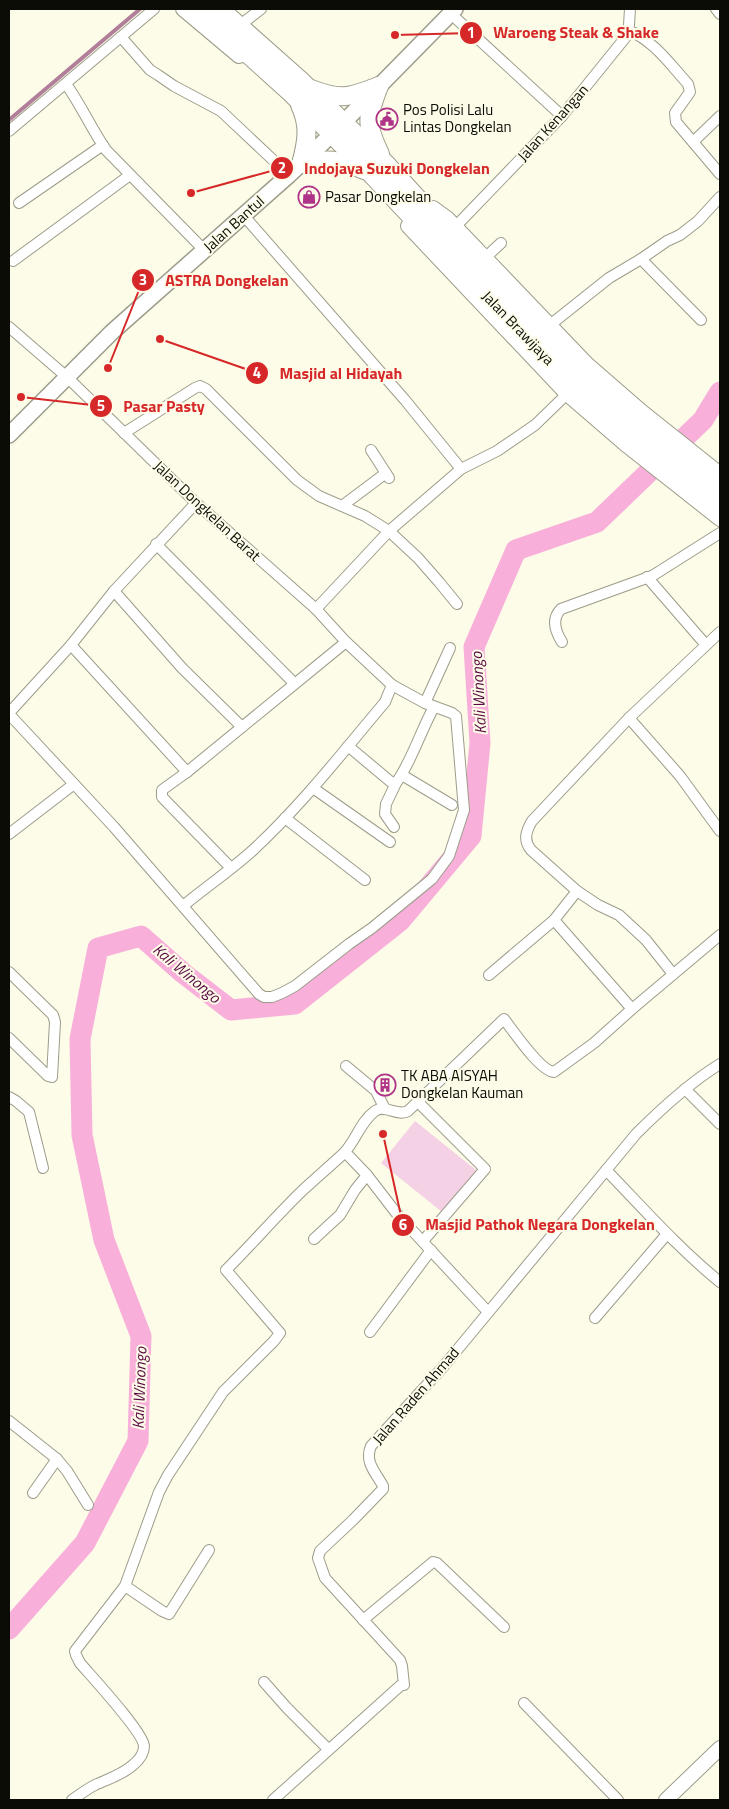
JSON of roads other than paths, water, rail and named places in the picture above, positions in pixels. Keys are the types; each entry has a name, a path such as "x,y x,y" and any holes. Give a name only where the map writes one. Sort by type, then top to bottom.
{"highway":[{"path":"198,9 270,74 301,93 342,97 354,96 379,86"},
{"path":"220,9 239,26 301,93 308,134 295,170"},
{"path":"295,170 321,160 334,160 378,168 368,121 369,111 379,86"},
{"name":"Jalan Brawijaya","path":"301,93 332,133 412,194 505,294 584,367 632,426"},
{"name":"Jalan Brawijaya","path":"378,168 404,209 581,392 632,426 715,501"}],"main road":[{"name":"Jalan Bantul","path":"9,435 112,332 295,170 453,11"}],"street":[{"path":"9,131 154,9"},
{"path":"183,9 234,53 270,74"},
{"path":"239,26 261,9"},
{"path":"716,9 720,14"},
{"name":"Jalan Kenangan","path":"456,226 562,116 625,38 628,30 628,10"},
{"path":"453,11 562,116"},
{"path":"628,30 650,42 688,84 690,92 674,117 676,122 720,174"},
{"path":"121,37 150,70 182,91 221,111 295,170"},
{"path":"66,84 78,101 89,125 103,146 205,250"},
{"path":"694,142 720,116"},
{"path":"19,202 103,146"},
{"path":"14,261 130,175"},
{"path":"412,194 448,218 456,226 550,325 584,367"},
{"path":"550,325 609,278 667,241 680,235 698,221 720,197"},
{"path":"404,209 406,224 567,394 632,426 720,474"},
{"path":"244,216 405,400 461,469"},
{"path":"485,258 501,243"},
{"path":"641,259 701,320"},
{"name":"Jalan Dongkelan Barat","path":"9,327 68,378 196,503 316,609 346,642 392,685 430,705 452,713 457,720 464,810 449,856 432,879 372,928 295,986 272,997 264,997 259,994 230,963 183,906"},
{"path":"124,433 195,388 204,387 297,480 319,496 365,516 388,531 418,558 457,604"},
{"path":"316,609 388,531 461,469 497,451 535,425 567,394"},
{"path":"632,426 715,501 720,519"},
{"path":"342,506 388,476 371,450"},
{"path":"196,503 114,591 71,645 9,714 183,906 252,851 285,818 313,788 385,702 392,685"},
{"path":"562,642 556,631 555,624 556,614 561,609 647,577 720,533"},
{"path":"156,544 294,683"},
{"path":"647,577 706,645"},
{"path":"114,591 182,668 242,726"},
{"path":"673,974 646,940 618,915 577,891 531,850 526,841 526,833 532,822 629,718 720,632"},
{"path":"231,868 161,795 163,788 187,772 346,642"},
{"path":"71,645 187,772"},
{"path":"394,827 385,814 386,804 422,729 450,648"},
{"path":"629,718 680,776 720,831"},
{"path":"348,746 391,782 399,779 452,805"},
{"path":"9,834 74,784"},
{"path":"313,788 390,842"},
{"path":"285,818 365,880"},
{"path":"489,975 554,920 577,891"},
{"path":"554,920 632,1009"},
{"path":"72,1800 93,1786 134,1765 143,1752 142,1740 119,1708 80,1664 75,1654 76,1649 125,1586 159,1492 168,1475 223,1392 274,1342 280,1333 226,1270 302,1191 345,1152 369,1116 377,1110 386,1108 403,1113 418,1102 504,1020 540,1065 550,1072 560,1070 720,935"},
{"path":"9,972 53,1015 55,1022 52,1077 48,1076 9,1038"},
{"name":"Jalan Raden Ahmad","path":"273,1800 328,1749 401,1685 404,1685 401,1662 325,1578 318,1560 319,1554 383,1489 384,1486 369,1462 368,1454 371,1446 442,1367 636,1134 685,1089 720,1064"},
{"path":"346,1066 376,1091 386,1108"},
{"path":"685,1089 720,1124"},
{"path":"9,1097 29,1112 43,1168"},
{"path":"418,1102 485,1169 423,1241"},
{"path":"345,1152 397,1214 488,1312"},
{"path":"606,1170 667,1234 720,1282"},
{"path":"314,1240 340,1215 355,1190 367,1176"},
{"path":"595,1318 667,1234"},
{"path":"370,1332 431,1250"},
{"path":"9,1421 57,1459 67,1471 88,1505"},
{"path":"33,1493 57,1459"},
{"path":"125,1586 162,1611 170,1614 208,1550"},
{"path":"363,1620 433,1562 437,1563 504,1627"},
{"path":"264,1682 328,1749"},
{"path":"524,1703 618,1800"},
{"path":"666,1800 720,1748"}],"waterway":[{"path":"9,120 140,9"},
{"name":"Kali Winongo","path":"9,1629 85,1543 138,1441 141,1336 104,1240 82,1135 80,1039 98,948 141,936 183,973 231,1010 295,1004 400,921 471,836 480,743 474,647 516,550 597,522 703,420 720,392"}],"place":[{"name":"Waroeng Steak & Shake","path":"395,35"},
{"name":"Pos Polisi Lalu Lintas Dongkelan","path":"387,119"},
{"name":"Indojaya Suzuki Dongkelan","path":"191,193"},
{"name":"Pasar Dongkelan","path":"309,197"},
{"name":"Masjid al Hidayah","path":"160,339"},
{"name":"ASTRA Dongkelan","path":"108,368"},
{"name":"Pasar Pasty","path":"21,397"},
{"name":"TK ABA AISYAH Dongkelan Kauman","path":"385,1085"},
{"name":"Masjid Pathok Negara Dongkelan","path":"383,1134"}]}
